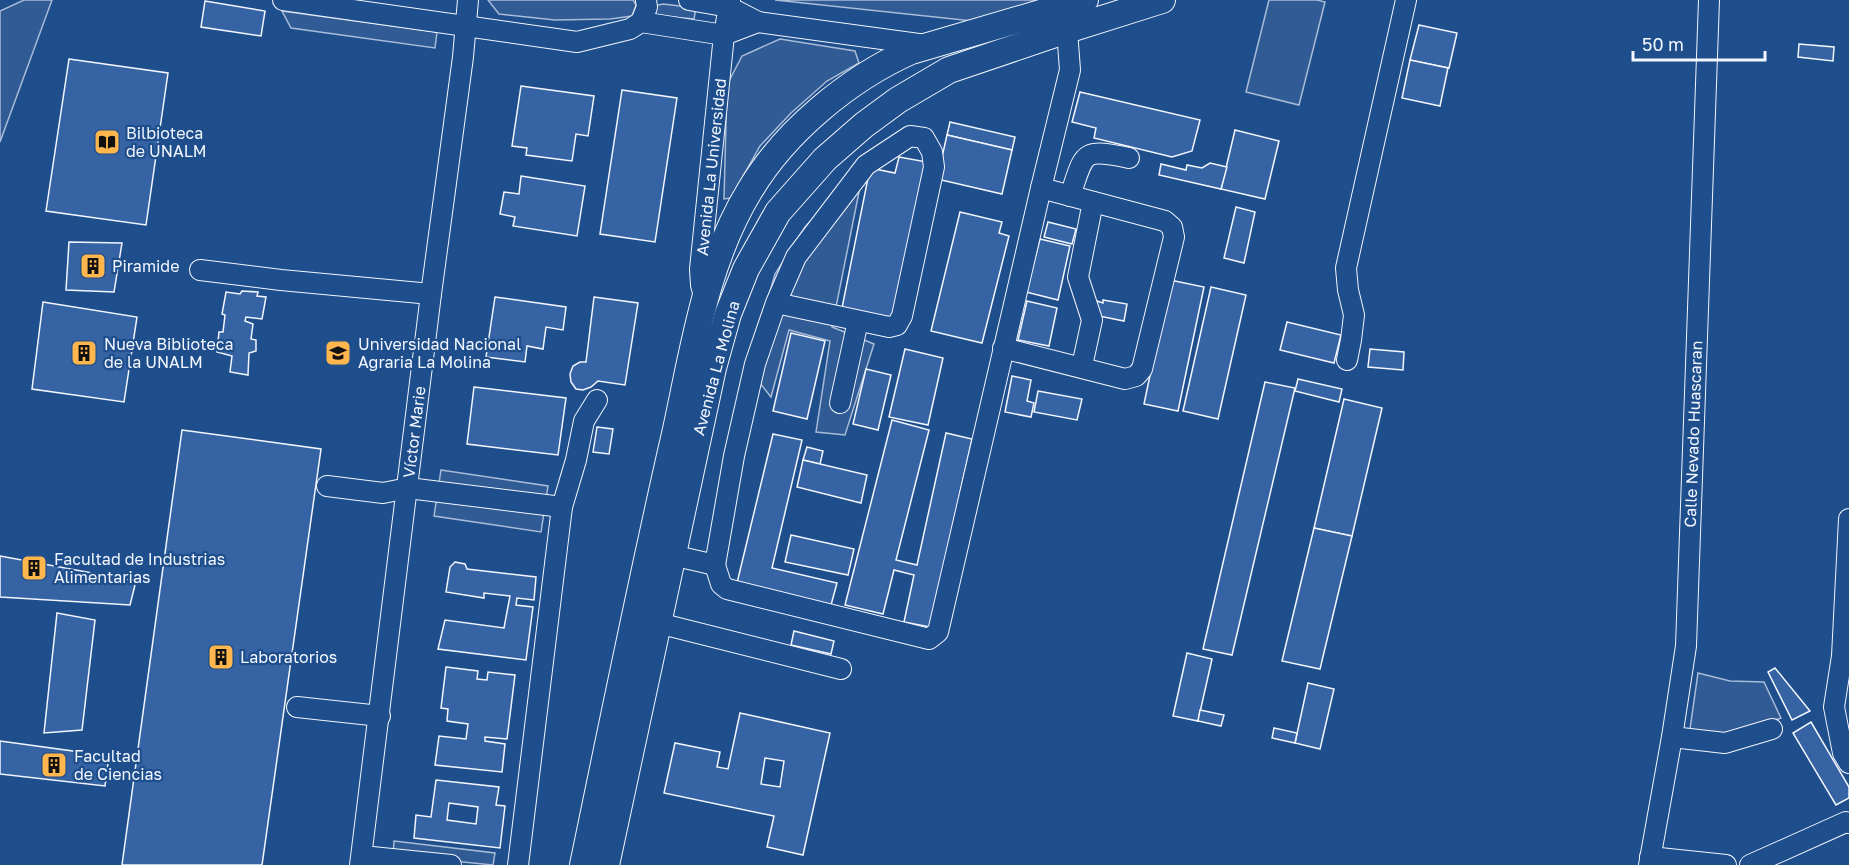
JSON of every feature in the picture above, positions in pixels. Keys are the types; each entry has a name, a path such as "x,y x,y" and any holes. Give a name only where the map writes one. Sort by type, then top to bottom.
{"main road":[{"name":"Avenida La Molina","path":"584,865 648,550 705,299 724,239 750,189 788,141 827,104 894,58 929,45 1085,0"},
{"name":"Avenida La Molina","path":"606,865 713,368 728,314 746,269 778,212 825,159 864,125 898,100 949,70 1162,0"},
{"path":"929,45 941,54 949,70"},
{"path":"705,299 715,309 728,314"}],"street":[{"path":"284,0 577,42 630,29 640,22 647,8 646,0"},
{"name":"Víctor Marie","path":"361,861 431,294 467,27 468,0"},
{"path":"689,0 730,4 758,22 929,45"},
{"path":"1347,360 1354,315 1346,268 1406,0"},
{"name":"Calle Nevado Huascaran","path":"1649,861 1686,646 1709,0"},
{"name":"Avenida La Universidad","path":"705,299 700,285 700,269 724,35 730,4"},
{"path":"640,22 724,35 758,22"},
{"path":"776,303 889,327 897,325 902,316 934,167 932,152 924,138 910,136 866,165 796,257 776,303 755,364 734,456 715,566 721,584 727,590 929,639 938,632 1070,70 1067,30"},
{"path":"1070,196 1081,165 1087,156 1099,152 1129,158"},
{"path":"1004,348 1082,366 1125,379 1136,376 1142,369 1174,237 1172,228 1165,221 1041,189"},
{"path":"1082,366 1092,320 1078,277 1094,202"},
{"path":"200,270 431,294"},
{"path":"840,403 858,321"},
{"path":"518,865 562,507 576,460 584,421 597,400"},
{"path":"327,486 383,493 408,488 562,507"},
{"path":"1849,519 1842,656 1834,707 1843,753 1849,763"},
{"path":"672,555 715,566"},
{"path":"658,623 842,669"},
{"path":"297,707 380,716"},
{"path":"1672,737 1725,743 1772,729"},
{"path":"1750,865 1846,822 1849,823"},
{"path":"361,861 451,865"},
{"path":"1649,861 1726,865"}],"shaded area":[{"path":"24,0 52,0 0,142 0,11"},
{"path":"488,0 633,0 636,5 632,16 610,19 555,20 499,14"},
{"path":"775,0 1054,0 982,22"},
{"path":"1269,0 1325,2 1299,105 1246,92"},
{"path":"663,4 696,8 694,19 659,16 652,12 654,6"},
{"path":"282,11 437,32 435,48 291,28"},
{"path":"780,39 855,51 859,63 827,81 791,113 760,146 731,198 724,199 727,85 742,56"},
{"path":"859,192 832,327 874,344 845,435 816,432 830,341 789,330 771,397 748,368 775,274 805,227 819,212 837,199"},
{"path":"441,470 548,486 541,532 434,516"},
{"path":"1698,673 1730,681 1764,682 1781,718 1740,733 1705,733 1690,729"},
{"path":"394,841 495,853 493,865 393,855"}],"building":[{"path":"205,1 265,11 261,36 201,27"},
{"path":"1419,25 1457,33 1449,68 1410,60"},
{"path":"1799,44 1834,47 1833,61 1798,57"},
{"name":"Bilbioteca de UNALM","path":"69,59 168,73 146,225 46,211"},
{"path":"1410,60 1448,68 1440,106 1402,98"},
{"path":"521,86 594,96 588,136 576,134 572,161 526,155 527,148 512,146"},
{"path":"622,90 677,98 655,242 600,234"},
{"path":"1080,92 1200,120 1192,151 1172,157 1094,138 1096,128 1072,122"},
{"path":"950,122 1015,137 1012,150 947,135"},
{"path":"1235,130 1279,141 1265,199 1221,189"},
{"path":"947,135 1012,150 1002,194 937,179"},
{"path":"899,157 927,162 895,318 842,308 870,168 895,173"},
{"path":"1210,163 1227,167 1221,189 1159,175 1161,164 1186,170 1187,165 1202,168"},
{"path":"521,176 585,186 577,236 513,226 515,217 500,214 504,192 519,194"},
{"path":"1236,207 1255,212 1244,263 1224,258"},
{"path":"960,212 1002,222 999,233 1009,236 982,343 931,331"},
{"path":"1048,222 1076,229 1072,244 1044,237"},
{"path":"1040,239 1070,246 1058,300 1026,292"},
{"name":"Piramide","path":"69,242 122,243 114,292 66,290"},
{"path":"1170,280 1204,287 1178,411 1144,404"},
{"path":"1211,287 1246,295 1218,419 1183,411"},
{"path":"242,291 258,292 257,296 266,297 262,319 246,317 245,321 253,324 251,339 256,340 256,351 249,353 248,375 230,372 232,356 217,352 219,332 223,332 225,315 222,314 226,292 240,294"},
{"path":"495,297 566,307 563,330 546,327 543,349 527,346 525,362 486,357"},
{"path":"594,297 638,303 625,385 598,381 583,390 576,389 571,382 570,374 573,366 586,362"},
{"path":"1103,300 1127,304 1124,321 1094,315 1097,301 1103,303"},
{"path":"1027,301 1057,308 1049,346 1018,340"},
{"name":"Nueva Biblioteca de la UNALM","path":"43,302 137,317 124,402 32,389"},
{"path":"1287,322 1341,335 1334,363 1280,350"},
{"path":"791,333 825,341 807,419 773,411"},
{"path":"905,349 943,358 928,425 889,417"},
{"path":"1370,349 1404,352 1403,370 1368,367"},
{"path":"866,369 891,375 878,430 853,424"},
{"path":"1012,376 1031,380 1027,401 1034,403 1031,417 1005,412"},
{"path":"1298,379 1342,389 1339,402 1295,391"},
{"path":"1265,382 1295,388 1232,655 1203,649"},
{"path":"474,387 566,398 558,455 467,444"},
{"path":"1038,391 1082,399 1077,420 1034,412"},
{"path":"1344,399 1382,408 1352,536 1314,528"},
{"path":"892,420 929,430 896,560 917,565 946,433 972,439 930,627 904,622 914,575 894,570 883,614 845,605"},
{"path":"597,427 613,429 609,454 593,452"},
{"name":"Laboratorios","path":"182,430 321,449 262,865 122,865"},
{"path":"773,434 802,440 772,568 837,583 831,605 737,583"},
{"path":"807,447 823,451 820,464 803,460"},
{"path":"803,460 867,475 861,503 797,487"},
{"path":"1314,528 1352,536 1320,669 1282,661"},
{"path":"791,535 854,549 848,575 785,562"},
{"name":"Facultad de Industrias Alimentarias","path":"0,556 136,581 130,605 0,597"},
{"path":"455,562 465,564 467,569 536,577 534,600 517,598 516,605 533,607 526,660 438,649 445,620 504,628 510,596 484,593 484,598 446,592 450,567"},
{"path":"57,613 95,620 82,730 44,733"},
{"path":"794,631 834,641 831,654 791,645"},
{"path":"1187,653 1212,659 1198,721 1173,716"},
{"path":"446,667 478,671 477,679 487,680 488,672 515,675 507,739 485,737 485,741 505,744 502,772 435,765 439,736 466,739 468,724 447,721 448,709 441,708"},
{"path":"1775,668 1810,711 1792,720 1768,672"},
{"path":"1308,683 1334,689 1320,749 1295,743"},
{"path":"1200,710 1224,715 1221,726 1198,721"},
{"path":"740,713 830,733 803,855 767,847 774,816 664,793 675,743 720,752 717,767 728,769","holes":["765,758 784,761 780,787 761,784"]},
{"path":"1811,722 1849,787 1849,798 1836,805 1793,733"},
{"path":"1274,728 1297,733 1295,743 1272,738"},
{"name":"Facultad de Ciencias","path":"0,741 109,756 105,786 0,774"},
{"path":"436,780 499,787 496,805 505,806 500,848 414,838 416,815 431,817","holes":["449,803 478,807 476,824 447,820"]}],"place":[{"name":"Bilbioteca de UNALM","path":"107,142"},
{"name":"Piramide","path":"93,266"},
{"name":"Nueva Biblioteca de la UNALM","path":"84,353"},
{"name":"Universidad Nacional Agraria La Molina","path":"338,353"},
{"name":"Facultad de Industrias Alimentarias","path":"34,568"},
{"name":"Laboratorios","path":"221,657"},
{"name":"Facultad de Ciencias","path":"54,765"}]}
